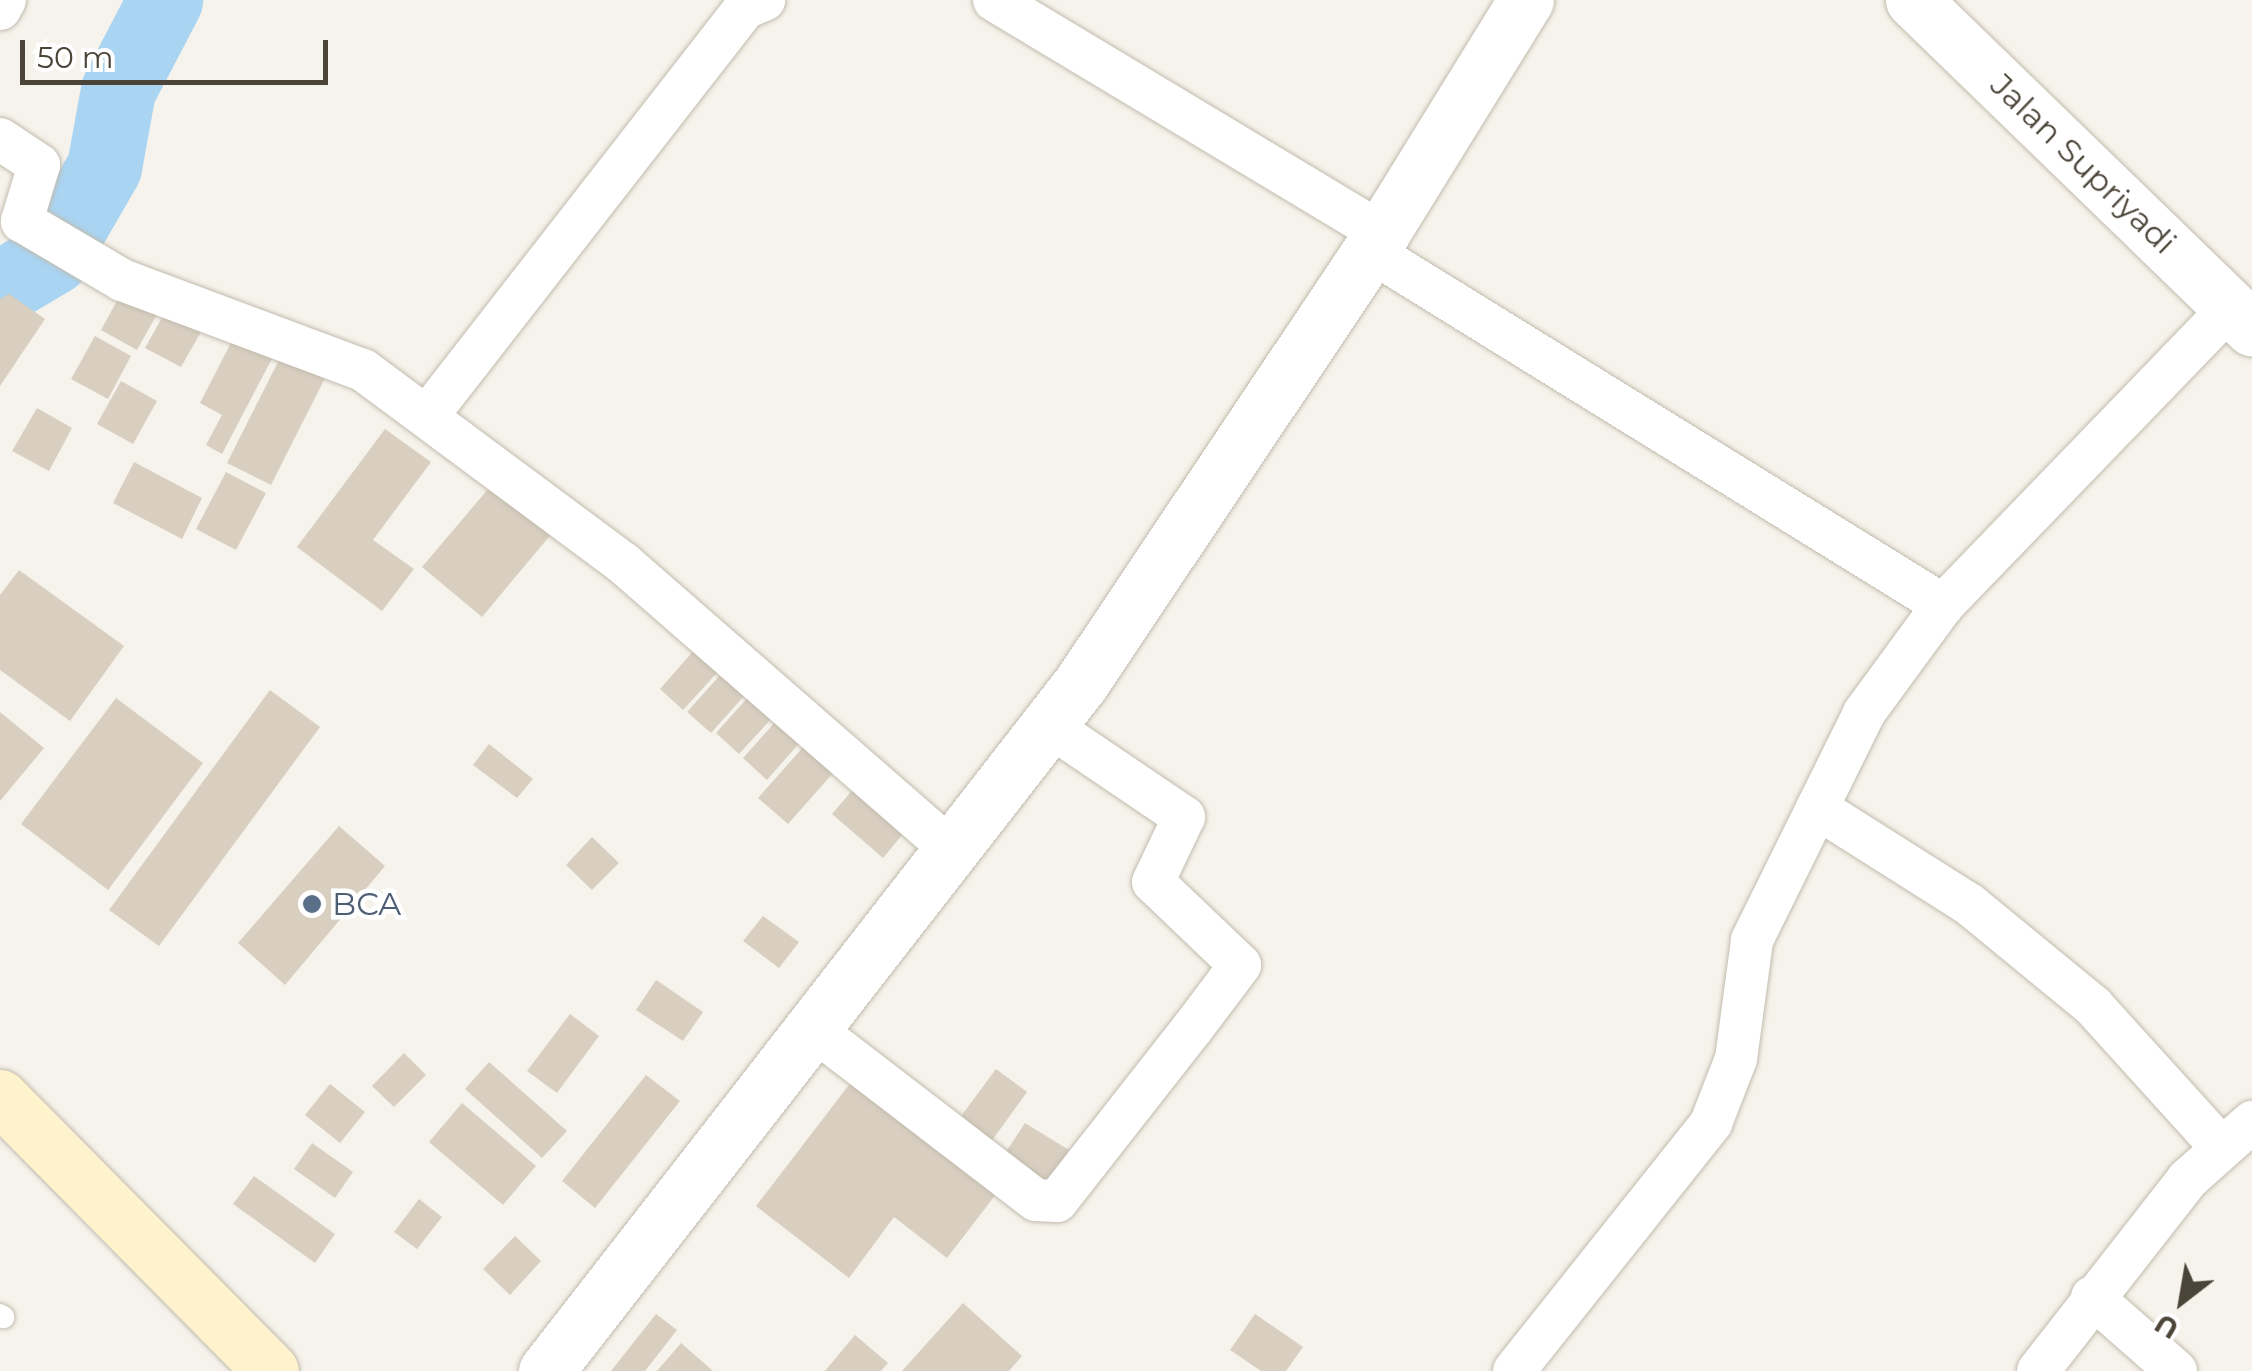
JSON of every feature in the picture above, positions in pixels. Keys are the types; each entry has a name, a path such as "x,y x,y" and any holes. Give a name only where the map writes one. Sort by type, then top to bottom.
{"main road":[{"path":"0,1097 271,1371"}],"street":[{"path":"0,9 5,0"},
{"path":"428,415 745,8 764,0"},
{"path":"994,0 1943,605"},
{"path":"546,1371 952,850 1045,723 1376,242 1526,0"},
{"name":"Jalan Supriyadi","path":"1913,0 2242,318"},
{"path":"0,139 39,165 19,216 30,226 104,271 363,370 428,415 785,696 952,850"},
{"path":"1535,1364 1711,1123 1736,1059 1752,940 1864,714 1943,605 2242,318"},
{"path":"813,1029 1036,1200 1056,1201 1181,1044 1240,965 1153,882 1184,817 1045,723"},
{"path":"1817,808 1969,904 2093,1006 2236,1134 2092,1297 2038,1371"},
{"path":"2092,1297 2176,1371"}],"building":[{"path":"125,286 161,307 137,350 101,330"},
{"path":"9,294 45,319 0,386 0,299"},
{"path":"169,305 205,325 181,367 145,348"},
{"path":"236,333 275,353 222,454 206,445 222,415 200,403"},
{"path":"95,336 131,356 108,399 71,379"},
{"path":"282,354 326,376 271,485 227,463"},
{"path":"121,381 157,401 133,444 97,424"},
{"path":"37,408 72,428 49,471 12,451"},
{"path":"385,429 431,462 373,540 414,569 382,611 297,547"},
{"path":"134,462 202,498 182,539 113,503"},
{"path":"226,472 266,493 236,550 196,529"},
{"path":"494,482 553,532 482,617 422,567"},
{"path":"19,570 124,646 70,721 0,670 0,595"},
{"path":"702,641 726,663 683,710 660,689"},
{"path":"729,665 753,686 711,733 687,712"},
{"path":"758,686 782,707 739,754 716,733"},
{"path":"270,690 320,727 159,946 109,910"},
{"path":"116,698 203,763 108,890 21,824"},
{"path":"785,711 809,732 767,780 743,758"},
{"path":"0,712 44,748 0,801"},
{"path":"812,737 842,763 788,824 758,798"},
{"path":"489,744 533,779 517,798 473,765"},
{"path":"861,780 912,823 883,858 832,814"},
{"name":"BCA","path":"339,826 385,866 285,985 238,943"},
{"path":"592,837 619,863 592,890 566,865"},
{"path":"763,916 799,942 779,968 743,941"},
{"path":"656,980 703,1012 683,1041 636,1010"},
{"path":"570,1014 599,1036 557,1093 527,1071"},
{"path":"404,1053 426,1075 394,1107 372,1086"},
{"path":"489,1062 567,1131 542,1158 465,1089"},
{"path":"996,1069 1027,1092 985,1150 953,1127"},
{"path":"646,1075 680,1101 595,1208 562,1181"},
{"path":"855,1077 1000,1189 947,1258 894,1217 849,1278 756,1206"},
{"path":"330,1084 365,1112 340,1143 305,1115"},
{"path":"462,1103 536,1166 503,1205 429,1142"},
{"path":"1025,1123 1069,1150 1044,1189 1000,1161"},
{"path":"312,1143 353,1172 335,1198 294,1169"},
{"path":"254,1176 335,1234 315,1263 233,1204"},
{"path":"419,1199 442,1217 417,1249 394,1232"},
{"path":"515,1236 541,1261 510,1295 483,1269"},
{"path":"963,1303 1022,1356 1009,1371 902,1371"},
{"path":"656,1314 677,1330 645,1371 611,1371"},
{"path":"1255,1314 1303,1347 1286,1371 1261,1371 1230,1350"},
{"path":"855,1335 888,1363 881,1371 825,1371"},
{"path":"681,1343 713,1371 657,1371"}],"waterway":[{"path":"0,288 52,257 104,167 118,90 165,0"}],"place":[{"name":"BCA","path":"312,904"}]}
